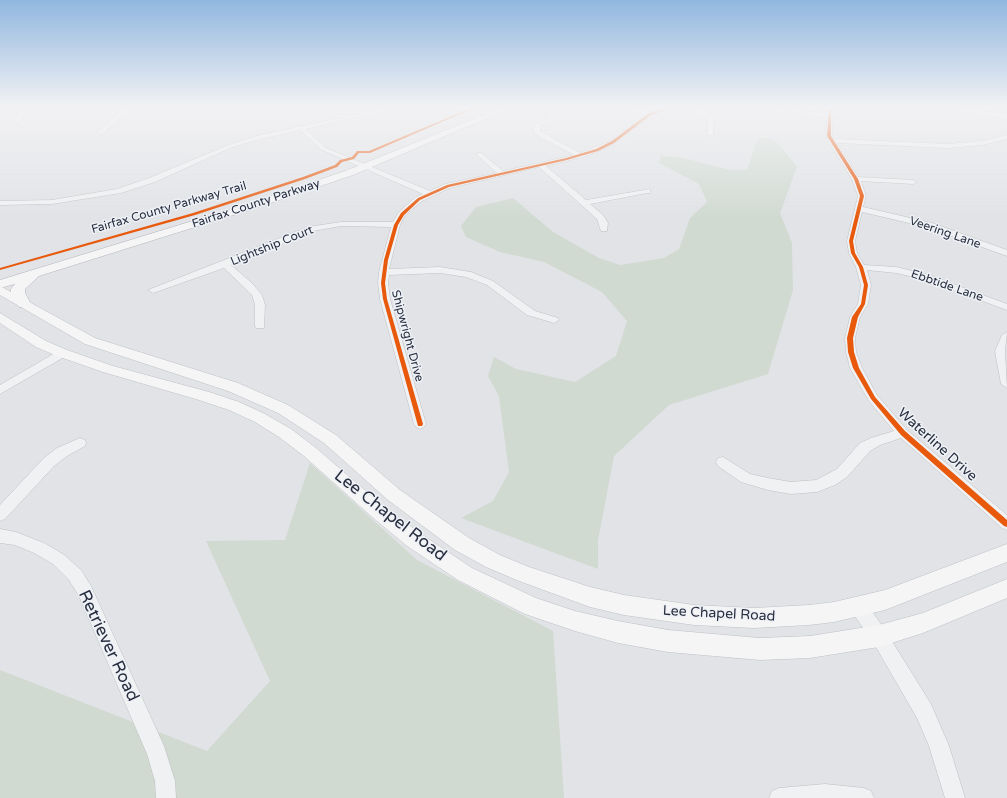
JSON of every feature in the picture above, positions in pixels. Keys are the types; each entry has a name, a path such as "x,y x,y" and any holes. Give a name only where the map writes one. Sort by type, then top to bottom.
{"highway":[{"name":"Fairfax County Parkway","path":"0,276 219,210 364,163 403,145"},
{"name":"Fairfax County Parkway","path":"0,284 255,205 410,145"},
{"path":"24,304 18,293 20,285 29,277 52,267"}],"main road":[{"name":"Lee Chapel Road","path":"0,290 90,341 148,361 233,387 263,399 302,420 330,439 394,495 462,544 493,561 555,586 624,605 694,615 784,617 834,612 909,592 1007,553"},
{"name":"Lee Chapel Road","path":"0,317 41,344 62,353 108,369 234,406 266,422 285,433 310,452 383,516 414,540 465,574 532,607 575,621 618,632 668,641 760,649 810,647 879,636 923,623 1007,588"},
{"path":"310,452 330,439"}],"street":[{"path":"0,203 52,202 118,191 163,176 234,145"},
{"path":"322,145 324,149 438,190"},
{"path":"328,145 333,146 364,163 429,194"},
{"path":"560,145 581,156"},
{"name":"Shipwright Drive","path":"420,424 385,299 383,283 384,272 396,225 406,209 429,194 461,182 581,156 606,145"},
{"name":"Waterline Drive","path":"834,145 856,178 862,196 860,209 851,240 853,253 861,266 865,278 866,293 863,304 852,326 850,338 853,359 865,387 903,433 1007,524"},
{"path":"930,145 957,145"},
{"path":"479,154 501,173"},
{"path":"541,165 602,220 604,229"},
{"path":"856,178 913,182"},
{"path":"584,203 647,191"},
{"name":"Veering Lane","path":"860,209 929,225 1007,254"},
{"name":"Lightship Court","path":"153,290 225,264 302,232 319,227 341,224 396,225"},
{"path":"225,264 250,286 256,295 260,305 260,326"},
{"name":"Ebbtide Lane","path":"861,266 896,270 926,277 1007,307"},
{"path":"384,272 440,270 468,274 490,283 531,313 554,320"},
{"path":"1007,335 1000,352 1007,384"},
{"path":"0,390 62,353"},
{"path":"723,462 746,478 768,484 791,488 817,486 830,481 842,473 865,447 876,441 903,433"},
{"path":"0,515 49,462 62,452 80,443"},
{"name":"Retriever Road","path":"0,536 16,539 39,548 58,560 74,575 85,592 157,754 165,781 166,798"},
{"path":"858,606 879,636 924,711 939,746 955,798"},
{"path":"779,798 825,794 864,798"}],"shaded area":[{"path":"755,145 779,145 797,167 780,213 792,243 793,290 768,374 669,405 614,456 598,540 598,569 461,518 493,501 509,472 499,396 488,376 494,357 516,369 575,382 616,356 627,321 602,292 544,262 500,252 466,237 461,226 476,207 513,198 553,232 599,258 620,265 664,258 679,249 690,218 707,202 699,184 659,163 661,156 679,157 730,170 747,170"},
{"path":"310,463 417,560 553,631 564,798 0,798 0,670 207,751 270,681 206,541 285,540"}],"cycle path":[{"name":"Fairfax County Parkway Trail","path":"0,269 194,214 304,178 336,166 341,161 353,158 358,152 369,152 385,145"},
{"path":"420,424 385,299 383,283 386,260 396,225 402,214 419,199 448,186 567,159 597,150 607,145"},
{"path":"835,145 856,179 862,196 851,241 853,253 861,267 866,285 863,304 855,317 850,338 851,352 856,368 873,398 903,433 1007,524"}]}
